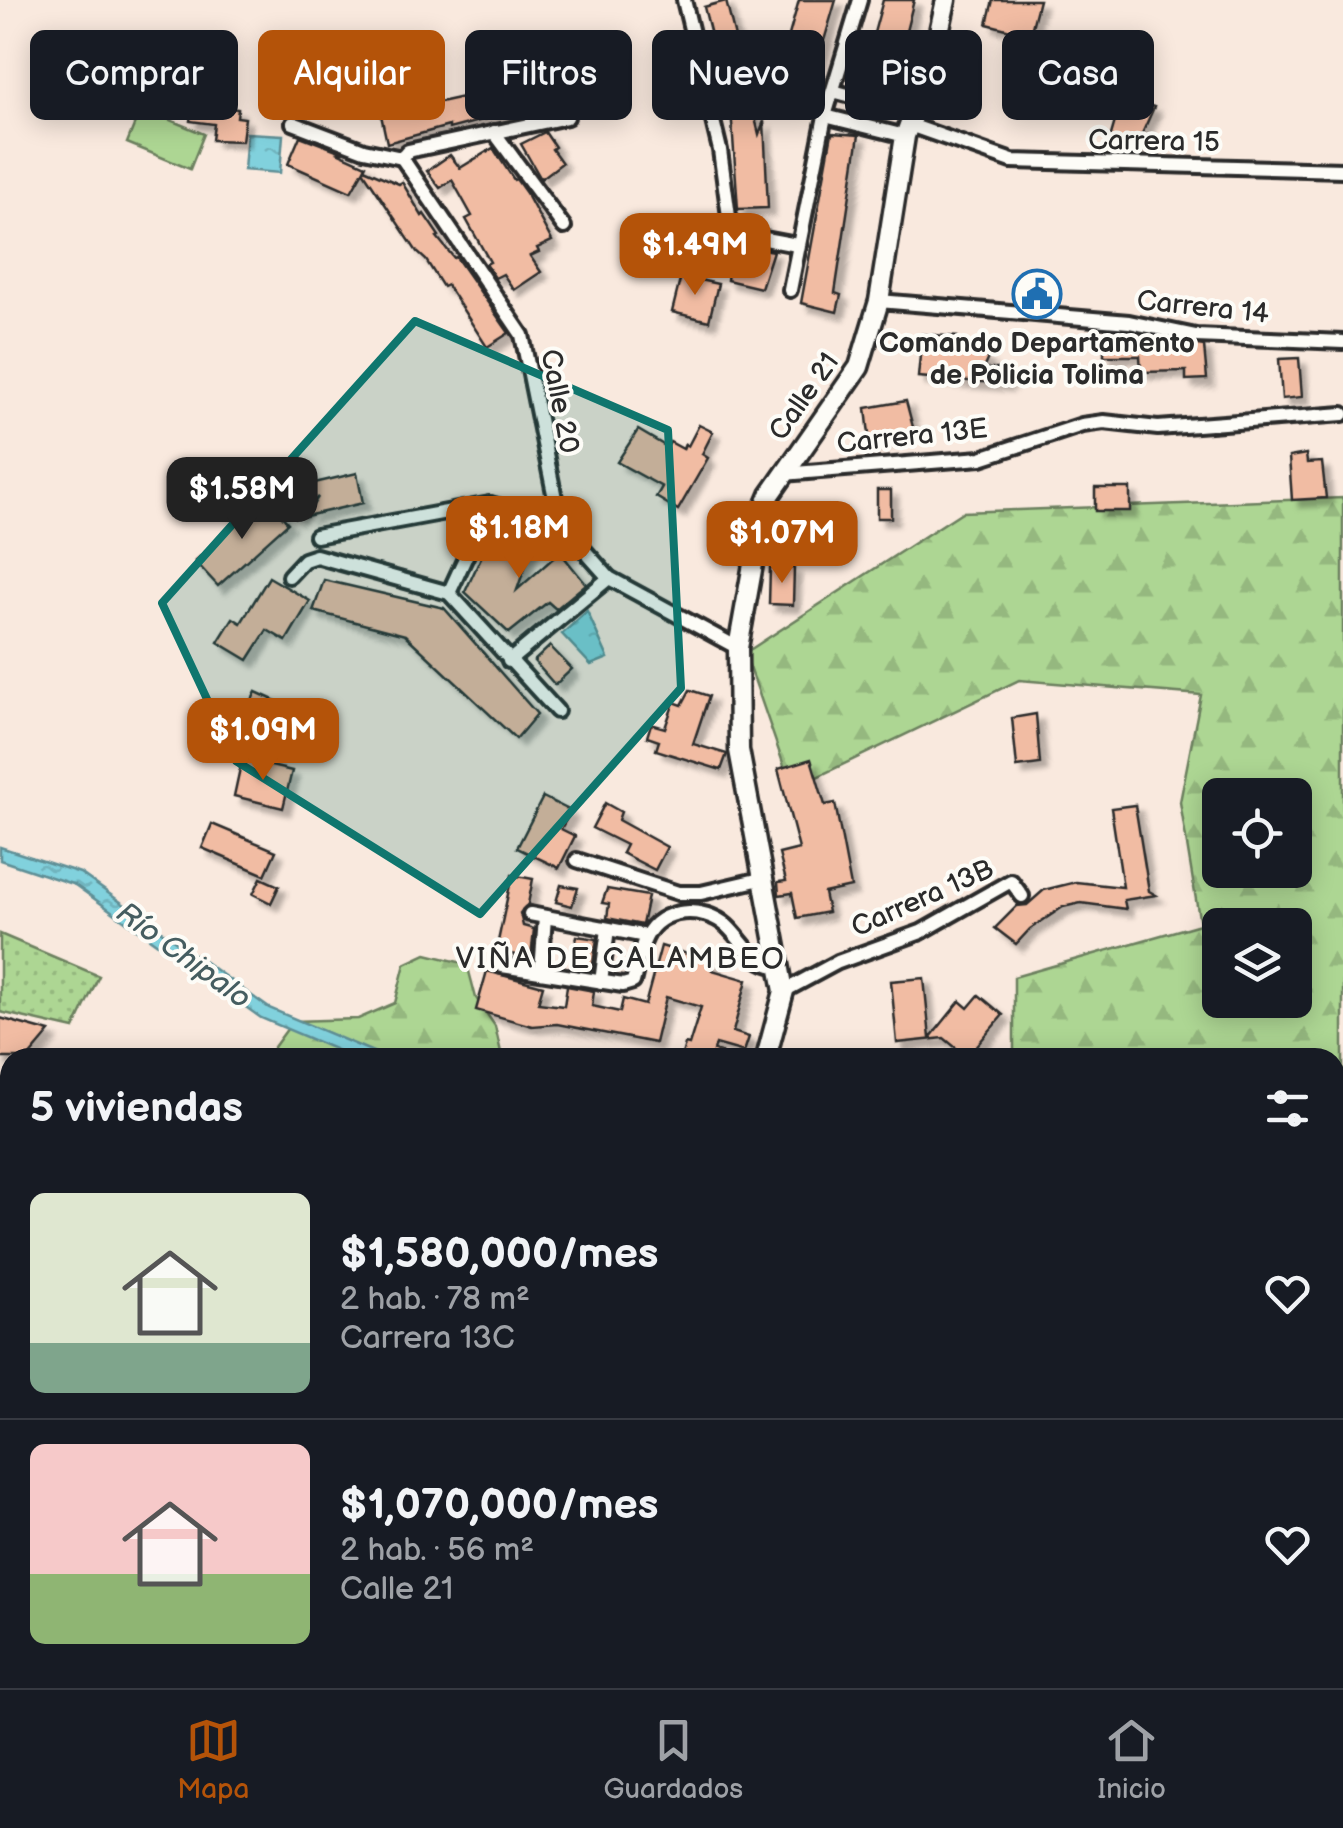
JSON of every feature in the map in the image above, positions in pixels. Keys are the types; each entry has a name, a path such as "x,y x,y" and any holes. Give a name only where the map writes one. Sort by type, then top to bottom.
{"street":[{"path":"684,0 720,150 730,224 744,235 797,245"},
{"path":"860,0 825,116 910,125"},
{"name":"Calle 21","path":"769,1048 784,990 739,750 738,648 762,514 782,474 859,367 879,302 910,125 933,60 946,0"},
{"path":"833,92 910,125"},
{"path":"293,124 364,150 402,158 408,150 556,120"},
{"path":"790,290 824,120"},
{"name":"Carrera 15","path":"910,125 1012,161 1343,170"},
{"path":"494,132 564,227"},
{"name":"Calle 20","path":"402,158 522,335 560,524"},
{"name":"Carrera 14","path":"879,302 1130,322 1196,336 1343,342"},
{"name":"Carrera 13E","path":"782,474 980,458 1082,425 1104,422 1158,428 1343,414"},
{"path":"449,592 490,504"},
{"path":"316,536 490,504 560,524 609,578 738,648"},
{"path":"289,576 304,560 316,556 449,592 557,711"},
{"path":"509,661 609,578"},
{"path":"576,860 678,893 701,893 761,879"},
{"name":"Carrera 13B","path":"784,990 838,962 921,932 1011,881 1022,896"},
{"path":"502,966 623,985 633,982 646,936 667,916 693,912 717,919 750,955 780,968"},
{"path":"530,914 646,936"},
{"path":"541,972 545,917"},
{"path":"601,982 608,929"}],"highlighted area":[{"path":"415,321 668,430 681,688 480,914 236,761 162,603"}],"green space":[{"path":"136,120 170,120 204,134 190,169 127,143"},
{"path":"1343,498 1343,1048 1014,1048 1014,977 1200,924 1180,802 1201,695 1019,680 792,789 745,653 962,512"},
{"path":"0,934 99,976 74,1029 0,1012"},
{"path":"426,954 467,964 476,998 495,1026 500,1048 273,1048 293,1021 358,1019 395,1003 405,964"}],"water":[{"path":"247,133 283,135 280,173 244,170"},
{"path":"587,611 608,658 591,665 562,634"},
{"name":"Río Chipalo","path":"0,847 80,873 269,1008 364,1048 332,1048 261,1018 75,885 0,860"}],"building":[{"path":"799,0 836,0 825,37 825,30 791,30"},
{"path":"883,0 914,0 906,30 875,30"},
{"path":"993,0 1039,0 1031,30 987,24"},
{"path":"726,1 733,30 710,30 704,7"},
{"path":"465,97 465,120 483,120 387,143 382,120 445,120 445,101"},
{"path":"245,118 242,141 212,140 214,124 190,121"},
{"path":"732,120 756,120 759,134 764,121 768,208 738,209"},
{"path":"1115,120 1148,120 1133,154 1107,149"},
{"path":"545,132 562,163 541,179 521,144"},
{"path":"832,133 859,135 835,293 841,295 837,312 801,303"},
{"path":"300,136 342,152 339,153 366,165 364,169 402,182 422,216 509,333 487,347 447,285 443,287 417,252 363,171 351,192 288,164"},
{"path":"493,148 526,193 552,241 530,256 541,272 514,290 503,274 495,278 486,264 490,262 466,219 472,216 452,180 440,188 427,171 450,155 460,168"},
{"path":"732,238 742,245 773,251 761,288 727,280"},
{"path":"681,276 718,284 709,321 672,312"},
{"path":"922,334 957,337 956,344 988,358 983,369 1007,369 1007,384 918,377"},
{"path":"1104,336 1146,336 1204,346 1207,379 1186,380 1186,371 1141,372 1140,356 1104,356"},
{"path":"1299,358 1302,397 1282,399 1279,359"},
{"path":"906,401 914,431 870,444 866,408"},
{"path":"699,425 713,432 702,454 708,458 678,510 656,497 662,487 617,462 638,430 667,447 670,442 683,449"},
{"path":"1306,454 1307,463 1322,462 1326,498 1292,500 1289,457"},
{"path":"357,473 363,503 306,516 318,497 295,517 289,489"},
{"path":"1095,488 1130,488 1130,511 1095,511"},
{"path":"877,490 891,490 891,518 877,518"},
{"path":"265,497 288,523 218,586 195,561"},
{"path":"497,523 533,544 517,590 560,552 586,584 556,609 548,602 509,633 465,592"},
{"path":"770,568 794,568 793,605 769,604"},
{"path":"269,577 310,601 286,641 267,630 248,660 218,642 233,618 241,623"},
{"path":"324,580 444,608 537,714 516,739 405,635 313,611"},
{"path":"550,646 572,669 555,685 534,661"},
{"path":"690,690 709,696 693,744 727,754 721,770 656,750 659,741 647,737 651,724 665,728 674,702 682,705"},
{"path":"256,692 287,706 282,718 250,704"},
{"path":"1036,714 1040,764 1017,767 1012,718"},
{"path":"242,759 292,771 283,808 234,796"},
{"path":"811,759 825,805 835,803 851,887 824,893 828,912 797,918 792,893 779,895 778,882 786,881 779,854 799,849 778,769"},
{"path":"543,797 571,811 561,829 575,836 559,868 517,848"},
{"path":"605,803 621,812 618,820 667,847 655,870 622,853 626,845 592,828"},
{"path":"1135,805 1149,891 1156,895 1124,900 1126,909 1081,903 1063,907 1030,929 1016,944 995,928 1017,906 1027,905 1044,890 1076,882 1123,887 1111,808"},
{"path":"212,824 276,851 265,875 202,848"},
{"path":"512,875 533,879 528,904 520,913 523,926 534,929 531,958 496,951"},
{"path":"261,878 279,886 271,903 253,894"},
{"path":"561,885 578,888 572,906 556,902"},
{"path":"607,889 648,896 642,925 607,918 609,904 602,903"},
{"path":"577,936 597,939 592,970 571,967"},
{"path":"661,946 714,962 712,970 747,980 733,1032 749,1037 745,1048 716,1044 715,1048 684,1048 689,1045 701,1007 666,997 655,1043 557,1024 532,1026 476,1010 487,971 543,986 538,1003 564,1006 567,986 594,991 592,1006 620,1012 623,999 645,1005"},
{"path":"924,978 930,1038 960,1001 968,1008 979,995 1003,1015 975,1048 956,1048 944,1038 897,1043 891,981"},
{"path":"0,1018 50,1032 36,1048 0,1048"}],"place":[{"name":"Comando Departamento de Policia Tolima","path":"1037,294"}],"district":[{"name":"VIÑA DE CALAMBEO","path":"621,958"}]}
